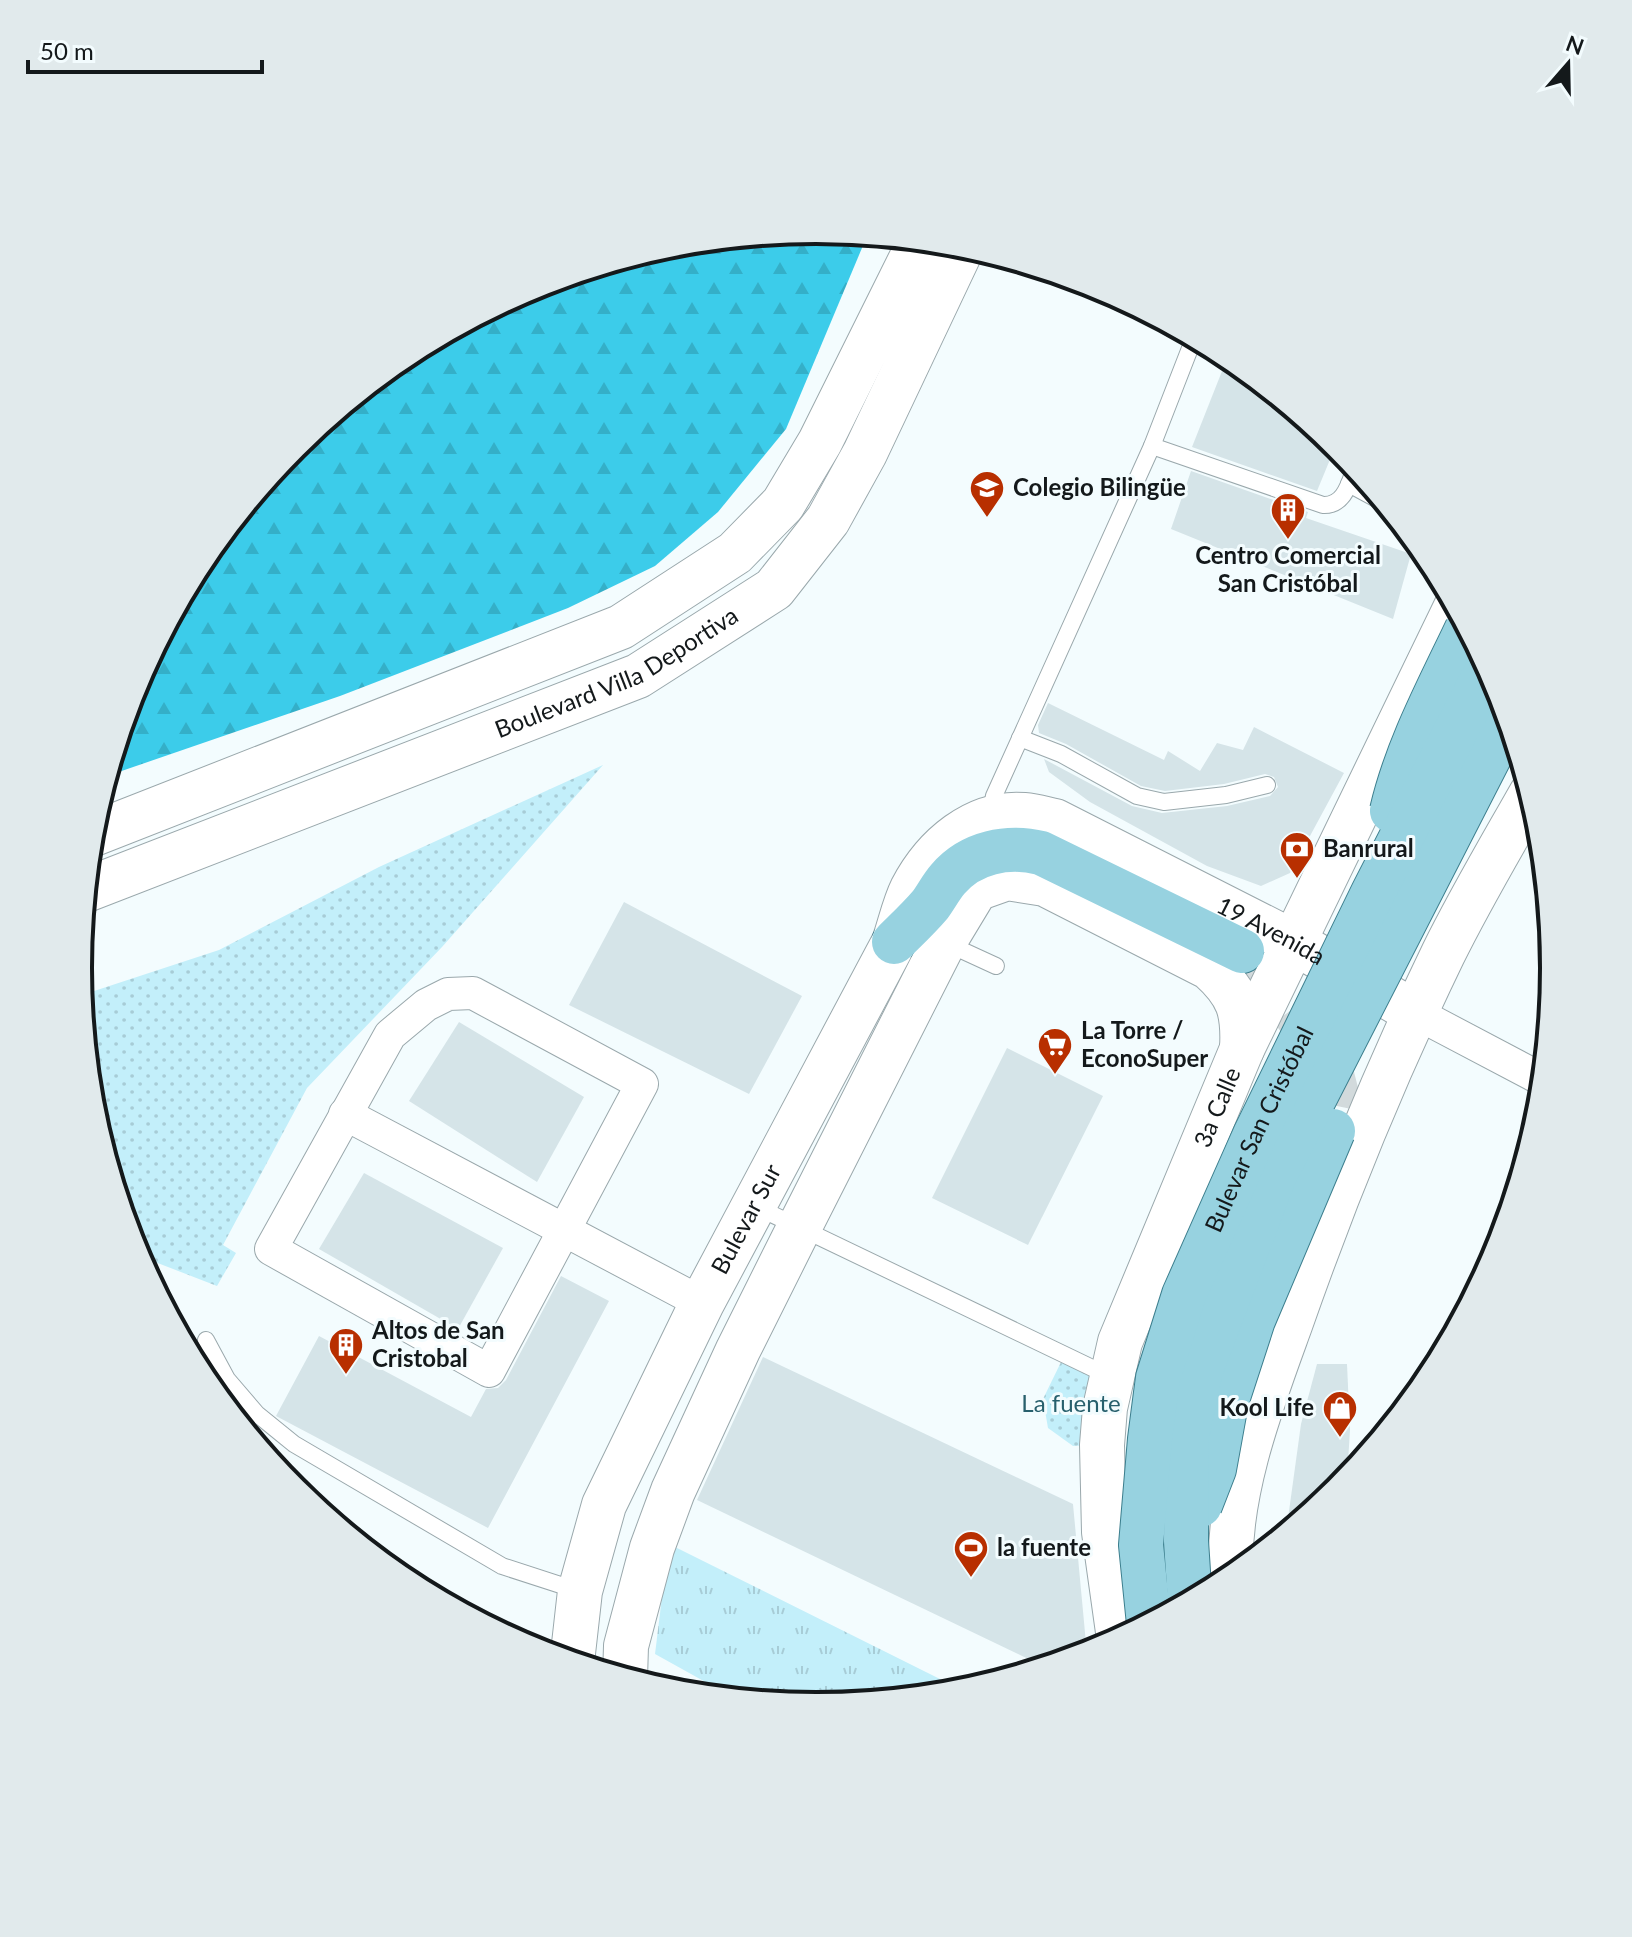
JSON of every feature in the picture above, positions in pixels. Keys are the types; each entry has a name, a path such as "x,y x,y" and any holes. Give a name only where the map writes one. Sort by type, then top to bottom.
{"main road":[{"name":"Boulevard Villa Deportiva","path":"106,829 621,627 735,553 783,504 820,442 915,252"},
{"name":"Boulevard Villa Deportiva","path":"97,886 638,676 774,589 828,520 865,453 957,258"},
{"name":"3a Calle","path":"1117,1626 1103,1518 1102,1445 1105,1408 1125,1329 1242,1049 1450,619"},
{"path":"1373,893 1400,777 1461,641"},
{"path":"1429,662 1432,678 1444,694 1464,707 1495,718"},
{"name":"Bulevar San Cristóbal","path":"1148,1612 1141,1545 1150,1439 1158,1378 1184,1295 1255,1135 1481,682"},
{"name":"Bulevar San Cristóbal","path":"1189,1589 1186,1541 1187,1436 1201,1370 1274,1177 1501,733"},
{"path":"1232,1561 1239,1490 1261,1410 1334,1204 1416,1013 1469,902 1522,810"},
{"name":"19 Avenida","path":"989,817 1023,815 1055,821 1295,943 1416,1013"},
{"name":"Bulevar Sur","path":"573,1650 580,1591 604,1505 702,1303 894,942 911,890 935,855 957,834 989,817"},
{"path":"894,942 959,869 991,852 1019,847 1041,853 1242,951"},
{"path":"944,942 976,889 1007,878 1045,884 1210,968 1227,983 1244,1020 1242,1049"},
{"name":"Bulevar Sur","path":"625,1667 626,1646 652,1548 673,1491 738,1350 944,942"},
{"path":"1186,1541 1214,1469 1226,1403 1253,1320 1333,1131"},
{"path":"1125,1329 1218,1362 1248,1367 1262,1362 1282,1346"}],"street":[{"path":"473,993 642,1084 563,1231 489,1371 271,1249 390,1035 426,1005 448,994 473,993"},
{"name":"19 Avenida","path":"1416,1013 1532,1074"},
{"path":"345,1114 702,1303"}],"lane":[{"path":"989,817 994,796 1152,446 1190,349"},
{"path":"1152,446 1323,505 1332,506 1340,500 1350,481"},
{"path":"1349,484 1358,489"},
{"path":"1020,738 1061,754 1137,796 1164,802 1226,795 1267,785"},
{"path":"944,942 996,966"},
{"path":"754,1205 1112,1378"},
{"path":"206,1340 227,1379 257,1414 294,1444 502,1566 580,1591"}],"green space":[{"path":"769,246 863,246 786,429 718,512 655,566 568,608 340,696 120,772 147,691 189,606 214,566 272,491 339,424 375,394 454,341 496,319 583,283 629,269 675,258"},
{"path":"603,765 442,947 307,1088 223,1245 236,1253 217,1286 154,1262 130,1201 106,1110 98,1063 93,991 219,950 379,867"},
{"name":"La fuente","path":"1063,1358 1103,1378 1090,1445 1073,1446 1048,1428 1043,1399"},
{"path":"673,1546 944,1681 863,1691 816,1692 769,1691 709,1684 655,1654 662,1597"}],"building":[{"path":"1222,370 1257,394 1330,459 1317,491 1192,447"},
{"name":"Centro Comercial San Cristóbal","path":"1191,471 1308,512 1306,518 1410,556 1393,619 1171,529"},
{"path":"1048,703 1164,760 1168,751 1200,771 1217,743 1243,750 1254,727 1344,773 1290,873 1261,886 1207,866 1090,802 1049,772 1044,759 1132,806 1162,813 1227,806 1270,796 1278,787 1274,777 1265,774 1224,784 1165,791 1141,786 1066,744 1039,733 1038,725"},
{"path":"624,902 802,996 749,1094 569,1005"},
{"path":"459,1022 584,1097 537,1182 409,1101"},
{"path":"1007,1048 1103,1096 1028,1245 932,1198"},
{"name":"Altos de San Cristobal","path":"364,1173 503,1248 458,1329 319,1249"},
{"name":"Altos de San Cristobal","path":"561,1276 609,1301 488,1528 276,1416 319,1336 471,1417 486,1389 498,1388 506,1380"},
{"name":"la fuente","path":"763,1357 1073,1504 1086,1640 1030,1660 697,1500"},
{"path":"1317,1364 1347,1364 1348,1458 1288,1517 1301,1424"}],"tunnel":[{"path":"1250,959 1263,970 1328,1059 1339,1102 1333,1131"}],"place":[{"name":"Colegio Bilingüe","path":"987,519"},
{"name":"Centro Comercial San Cristóbal","path":"1288,541"},
{"name":"Banrural","path":"1297,880"},
{"name":"La Torre / EconoSuper","path":"1055,1076"},
{"name":"Altos de San Cristobal","path":"346,1376"},
{"name":"Kool Life","path":"1340,1439"},
{"name":"la fuente","path":"971,1579"}]}
